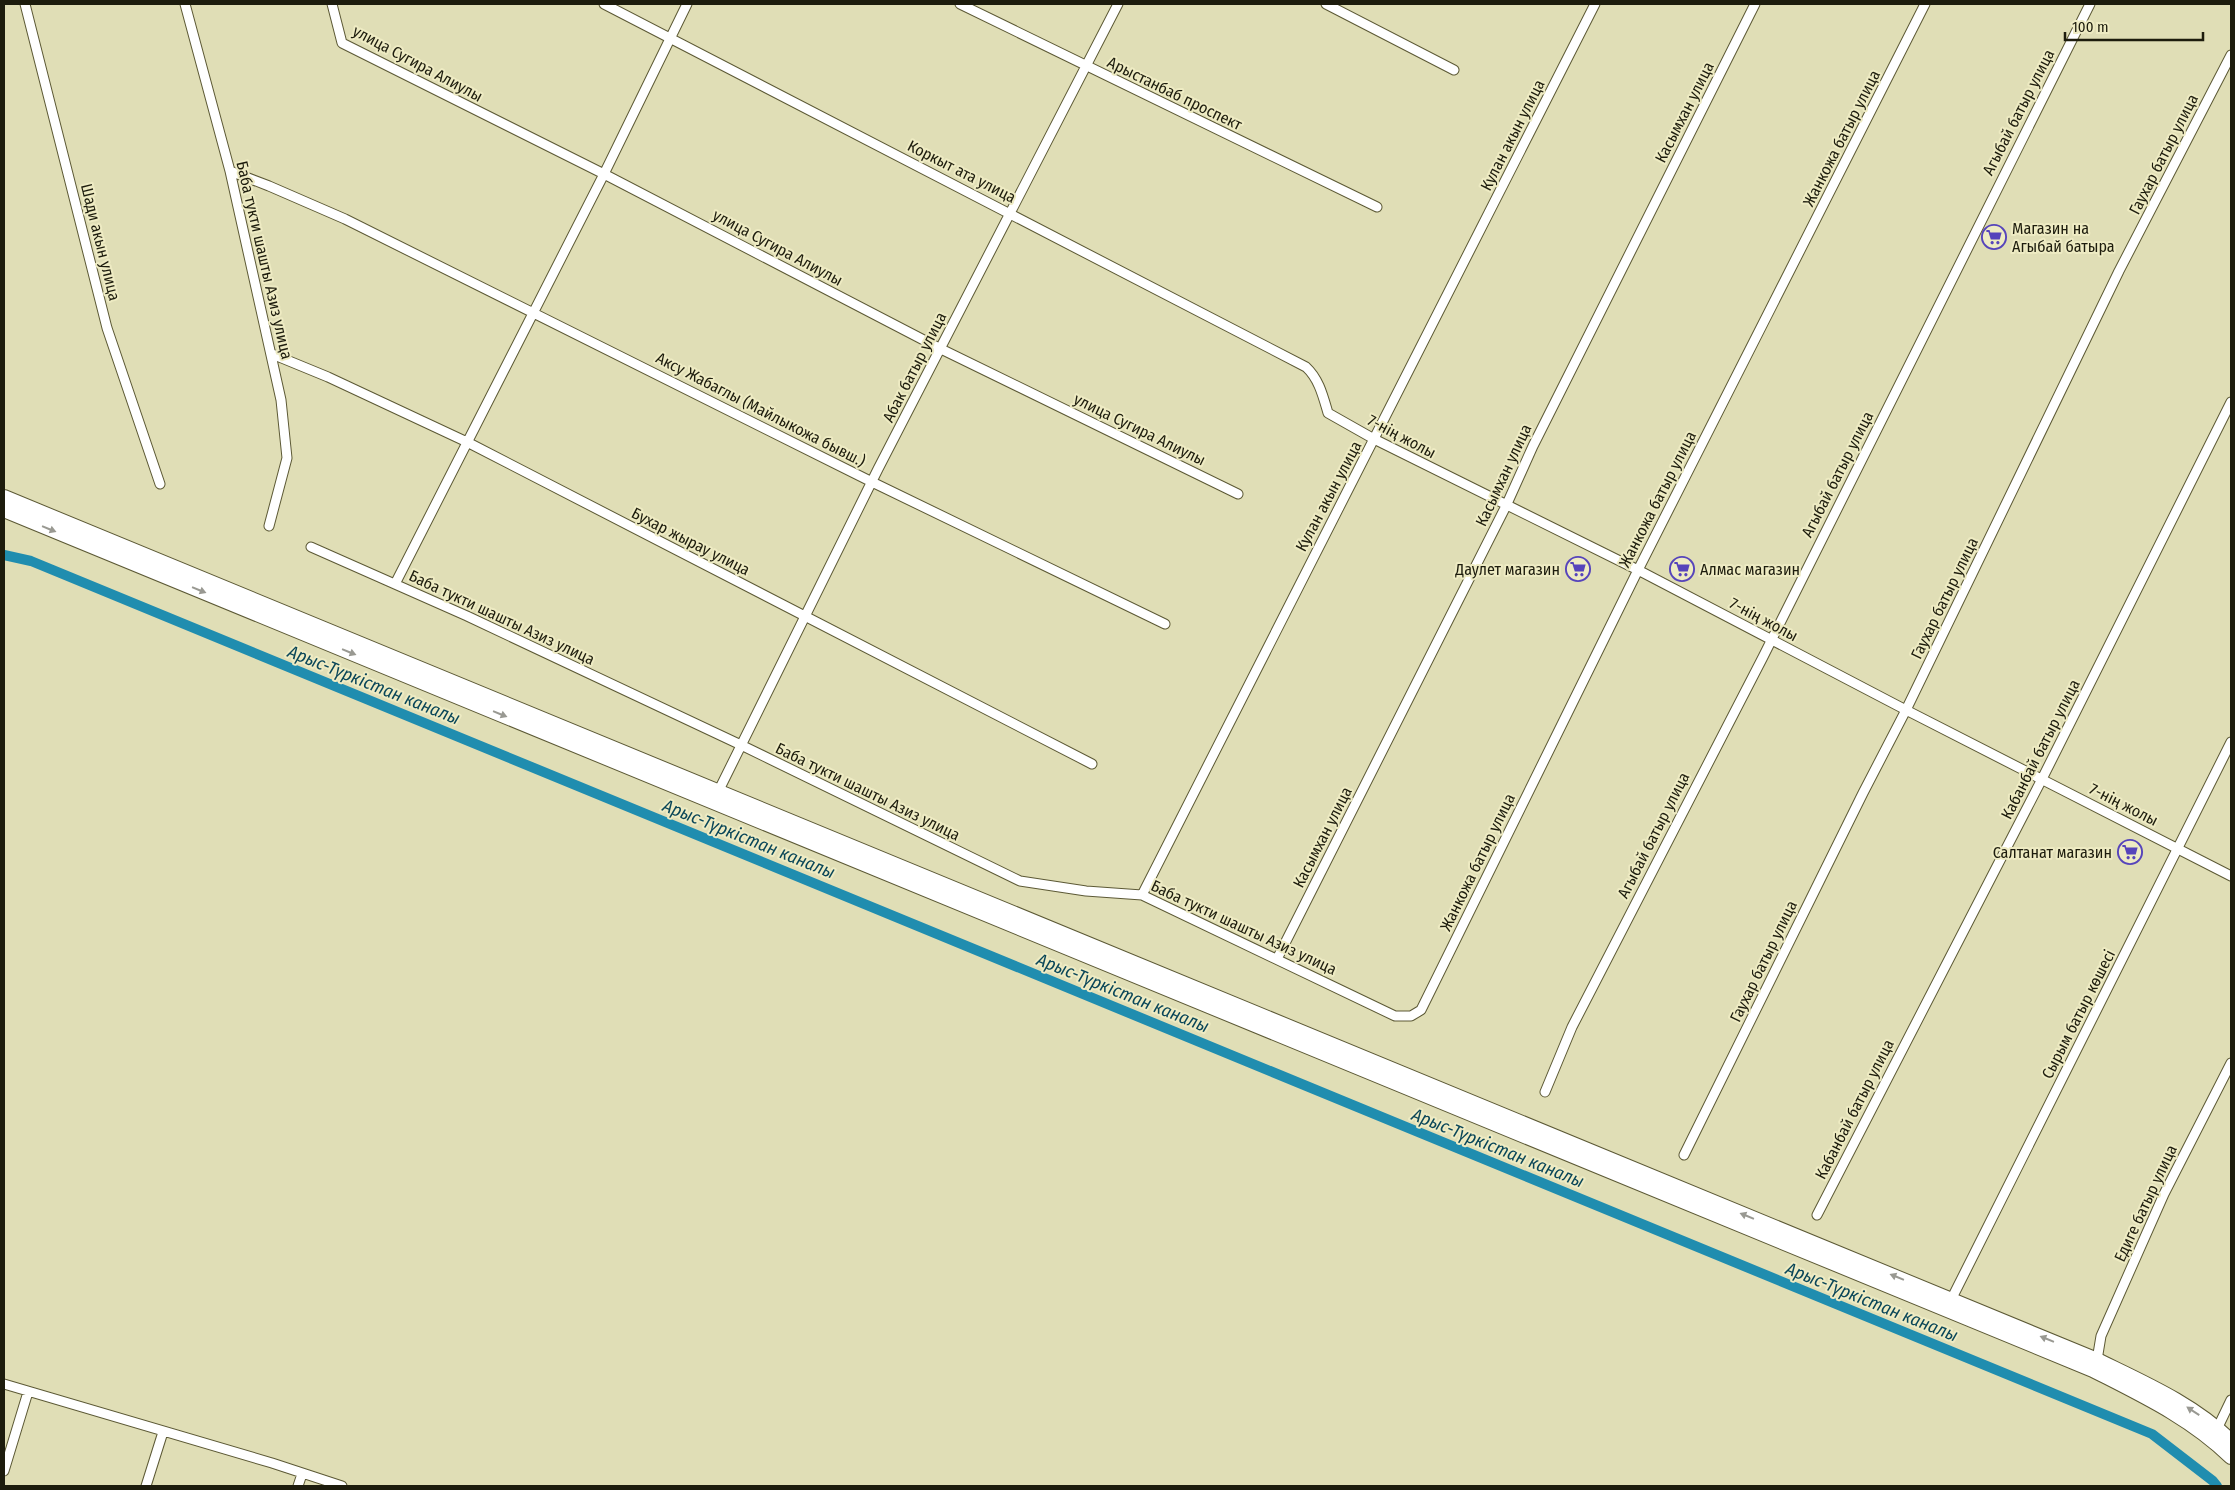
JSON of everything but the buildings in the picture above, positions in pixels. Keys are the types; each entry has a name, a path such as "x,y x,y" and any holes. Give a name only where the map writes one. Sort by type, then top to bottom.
{"highway":[{"path":"4,497 2098,1360 2168,1395 2218,1427 2231,1440"},
{"path":"4,510 2093,1370 2162,1405 2210,1436 2231,1457"}],"street":[{"name":"Шади акын улица","path":"25,4 107,328 160,484"},
{"name":"Баба тукти шашты Азиз улица","path":"185,4 230,172 281,400 287,458 269,526"},
{"name":"улица Сугира Алиулы","path":"332,4 342,43 604,174 940,349 1238,494"},
{"name":"Коркыт ата улица","path":"604,4 671,36 1306,368"},
{"path":"395,584 604,174 687,4"},
{"name":"Арыстанбаб проспект","path":"960,4 1377,207"},
{"name":"Абак батыр улица","path":"718,792 872,482 1118,4"},
{"path":"1326,4 1454,70"},
{"name":"Кулан акын улица","path":"1142,895 1241,696 1595,4"},
{"name":"Касымхан улица","path":"1277,959 1506,506 1537,437 1755,4"},
{"name":"Жанкожа батыр улица","path":"1421,1010 1638,570 1925,4"},
{"name":"Агыбай батыр улица","path":"1545,1092 1572,1028 1771,640 2090,4"},
{"name":"Гаухар батыр улица","path":"1684,1155 1862,793 1906,710 2119,271 2231,55"},
{"name":"Аксу Жабаглы (Майлыкожа бывш.)","path":"230,172 269,186 345,219 872,482 1165,624"},
{"name":"Бухар жырау улица","path":"272,354 328,377 467,442 1092,764"},
{"name":"7-нің жолы","path":"1306,368 1312,374 1321,390 1328,413 1374,439 1638,570 1906,710 2231,876"},
{"name":"Кабанбай батыр улица","path":"1817,1215 2042,779 2231,402"},
{"name":"Баба тукти шашты Азиз улица","path":"311,547 395,584 741,745 1020,881 1086,891 1142,895 1395,1016 1411,1016 1421,1010"},
{"name":"Сырым батыр көшесі","path":"1951,1300 2231,742"},
{"name":"Едиге батыр улица","path":"2098,1360 2101,1336 2156,1212 2231,1063"},
{"path":"4,1384 342,1486"},
{"path":"4,1471 28,1392"},
{"path":"2218,1427 2231,1400"},
{"path":"146,1486 163,1432"},
{"path":"298,1486 302,1474"}],"waterway":[{"name":"Арыс-Түркістан каналы","path":"4,555 31,561 2152,1434 2217,1486"}],"place":[{"name":"Магазин на Агыбай батыра","path":"1994,237"},
{"name":"Даулет магазин","path":"1578,569"},
{"name":"Алмас магазин","path":"1682,569"},
{"name":"Салтанат магазин","path":"2130,852"}]}
